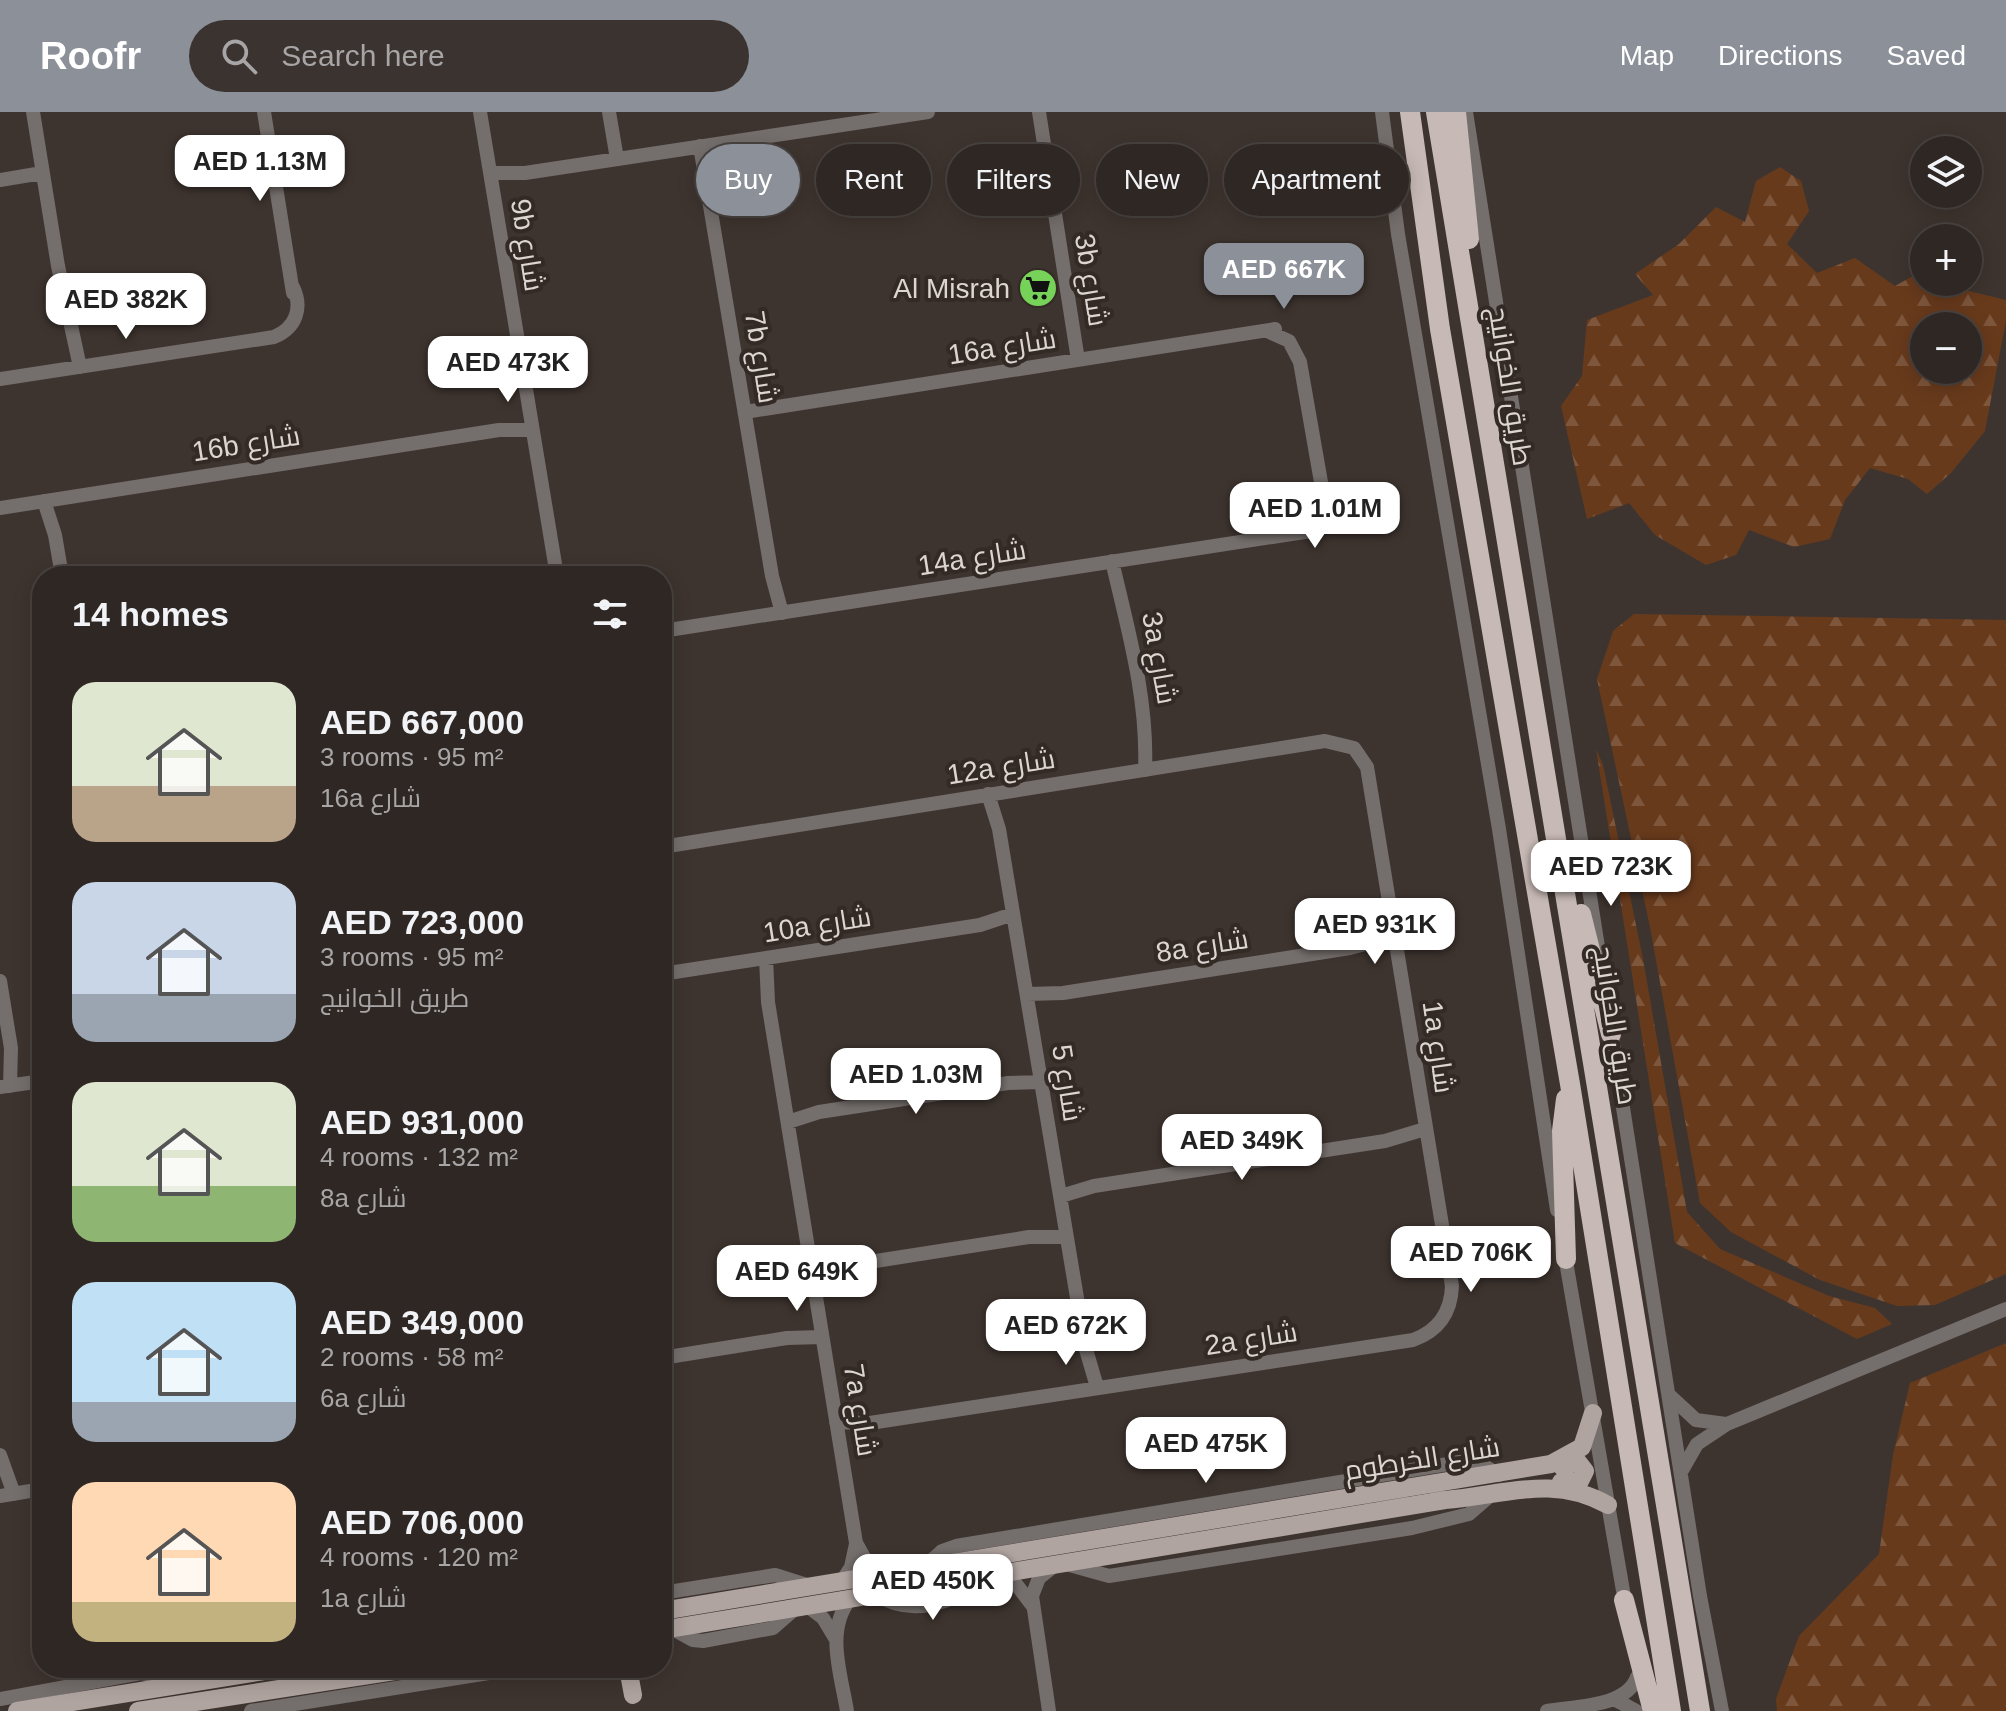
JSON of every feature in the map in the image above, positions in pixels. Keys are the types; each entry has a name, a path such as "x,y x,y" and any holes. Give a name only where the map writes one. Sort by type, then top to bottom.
{"highway":[{"path":"1397,112 1422,194"},
{"name":"طريق الخوانيج","path":"1410,112 1443,345 1570,1084 1671,1711"},
{"name":"طريق الخوانيج","path":"1436,112 1700,1711"},
{"path":"1456,112 1469,227 1463,266"},
{"path":"1552,804 1611,1034"},
{"path":"1566,1259 1562,1131 1570,1084"},
{"path":"1624,1600 1653,1711"}],"main road":[{"name":"شارع الخرطوم","path":"672,1609 1499,1475 1577,1452 1586,1439 1593,1413"},
{"path":"1538,1466 1550,1468 1574,1461 1582,1464 1585,1471 1580,1481 1554,1482 1539,1488"},
{"name":"شارع الخرطوم","path":"672,1624 802,1607 1539,1488 1571,1488 1608,1505"},
{"path":"1161,1548 1198,1533 1201,1522"},
{"path":"672,1623 733,1600"},
{"path":"17,1711 178,1686 203,1678"},
{"path":"138,1711 350,1678"},
{"path":"631,1678 634,1703"}],"street":[{"path":"33,112 74,368"},
{"path":"0,379 258,339 290,321 298,309 264,112"},
{"name":"9b شارع","path":"480,112 555,566"},
{"path":"609,112 617,159"},
{"path":"713,144 928,112"},
{"name":"3b شارع","path":"1039,112 1078,360"},
{"path":"1382,112 1398,234 1501,844 1539,1109 1643,1711"},
{"path":"1466,112 1489,237 1516,432 1611,1034 1722,1711"},
{"path":"491,178 696,147"},
{"path":"0,180 42,173"},
{"name":"7b شارع","path":"712,216 776,614"},
{"name":"16a شارع","path":"745,412 1281,329 1291,338 1300,362 1322,494 1318,519"},
{"name":"16b شارع","path":"0,508 532,424"},
{"path":"50,500 60,566"},
{"name":"14a شارع","path":"672,630 1290,533 1306,533 1318,519"},
{"name":"3a شارع","path":"1117,560 1152,769"},
{"name":"12a شارع","path":"672,845 1325,741 1347,745"},
{"name":"1a شارع","path":"1347,745 1360,753 1367,767 1397,941 1452,1295 1442,1312"},
{"name":"شارع 5","path":"994,794 1091,1388"},
{"name":"10a شارع","path":"672,972 1014,919"},
{"name":"8a شارع","path":"1028,999 1397,941"},
{"name":"7a شارع","path":"761,959 856,1543 851,1567 842,1581"},
{"path":"0,981 11,1048 12,1086 32,1083"},
{"path":"787,1116 1041,1077"},
{"path":"1060,1191 1425,1135"},
{"path":"812,1271 1066,1231"},
{"path":"1681,1472 1697,1444 1727,1424 2006,1309"},
{"name":"2a شارع","path":"837,1428 1403,1341 1429,1332 1442,1312"},
{"path":"672,1356 821,1332"},
{"path":"1669,1395 1696,1420 1727,1424"},
{"path":"0,1458 7,1495 32,1491"},
{"path":"923,1568 942,1551 956,1546 1460,1462 1481,1464 1499,1475"},
{"path":"1049,1711 1032,1605 1039,1578 1060,1565 1109,1576 1412,1528 1469,1514 1491,1495"},
{"path":"856,1543 869,1566 884,1574"},
{"path":"1000,1574 1016,1584 1032,1605"},
{"path":"672,1591 775,1575 810,1586"},
{"path":"847,1711 836,1642 840,1615 850,1599"},
{"path":"802,1607 823,1618 836,1642"},
{"path":"1547,1711 1614,1699 1632,1688 1637,1677"},
{"path":"0,1699 114,1678"},
{"path":"155,1678 178,1686"},
{"path":"251,1711 458,1678"},
{"path":"625,1678 634,1703"},
{"path":"1614,1699 1636,1711"}],"green space":[{"path":"1780,167 1801,181 1809,211 1787,244 1817,273 1855,258 1895,286 1910,278 1910,296 1982,294 2006,300 2006,320 1985,431 1951,473 1927,494 1908,479 1870,468 1845,500 1830,539 1794,547 1749,530 1736,555 1706,565 1655,535 1629,503 1587,519 1561,406 1582,376 1587,320 1653,295 1635,274 1679,244 1716,207 1745,222 1756,181"},
{"path":"1634,614 2006,620 2006,1274 1935,1305 1897,1306 1820,1280 1731,1232 1700,1203 1650,927 1597,679 1613,631"},
{"path":"1596,749 1603,765 1643,959 1687,1212 1720,1249 1829,1296 1875,1308 1892,1324 1857,1339 1675,1243"},
{"path":"2006,1343 2006,1711 1777,1711 1776,1699 1799,1636 1879,1554 1893,1455 1910,1383"}],"place":[{"name":"Al Misrah","path":"1038,288"}]}
